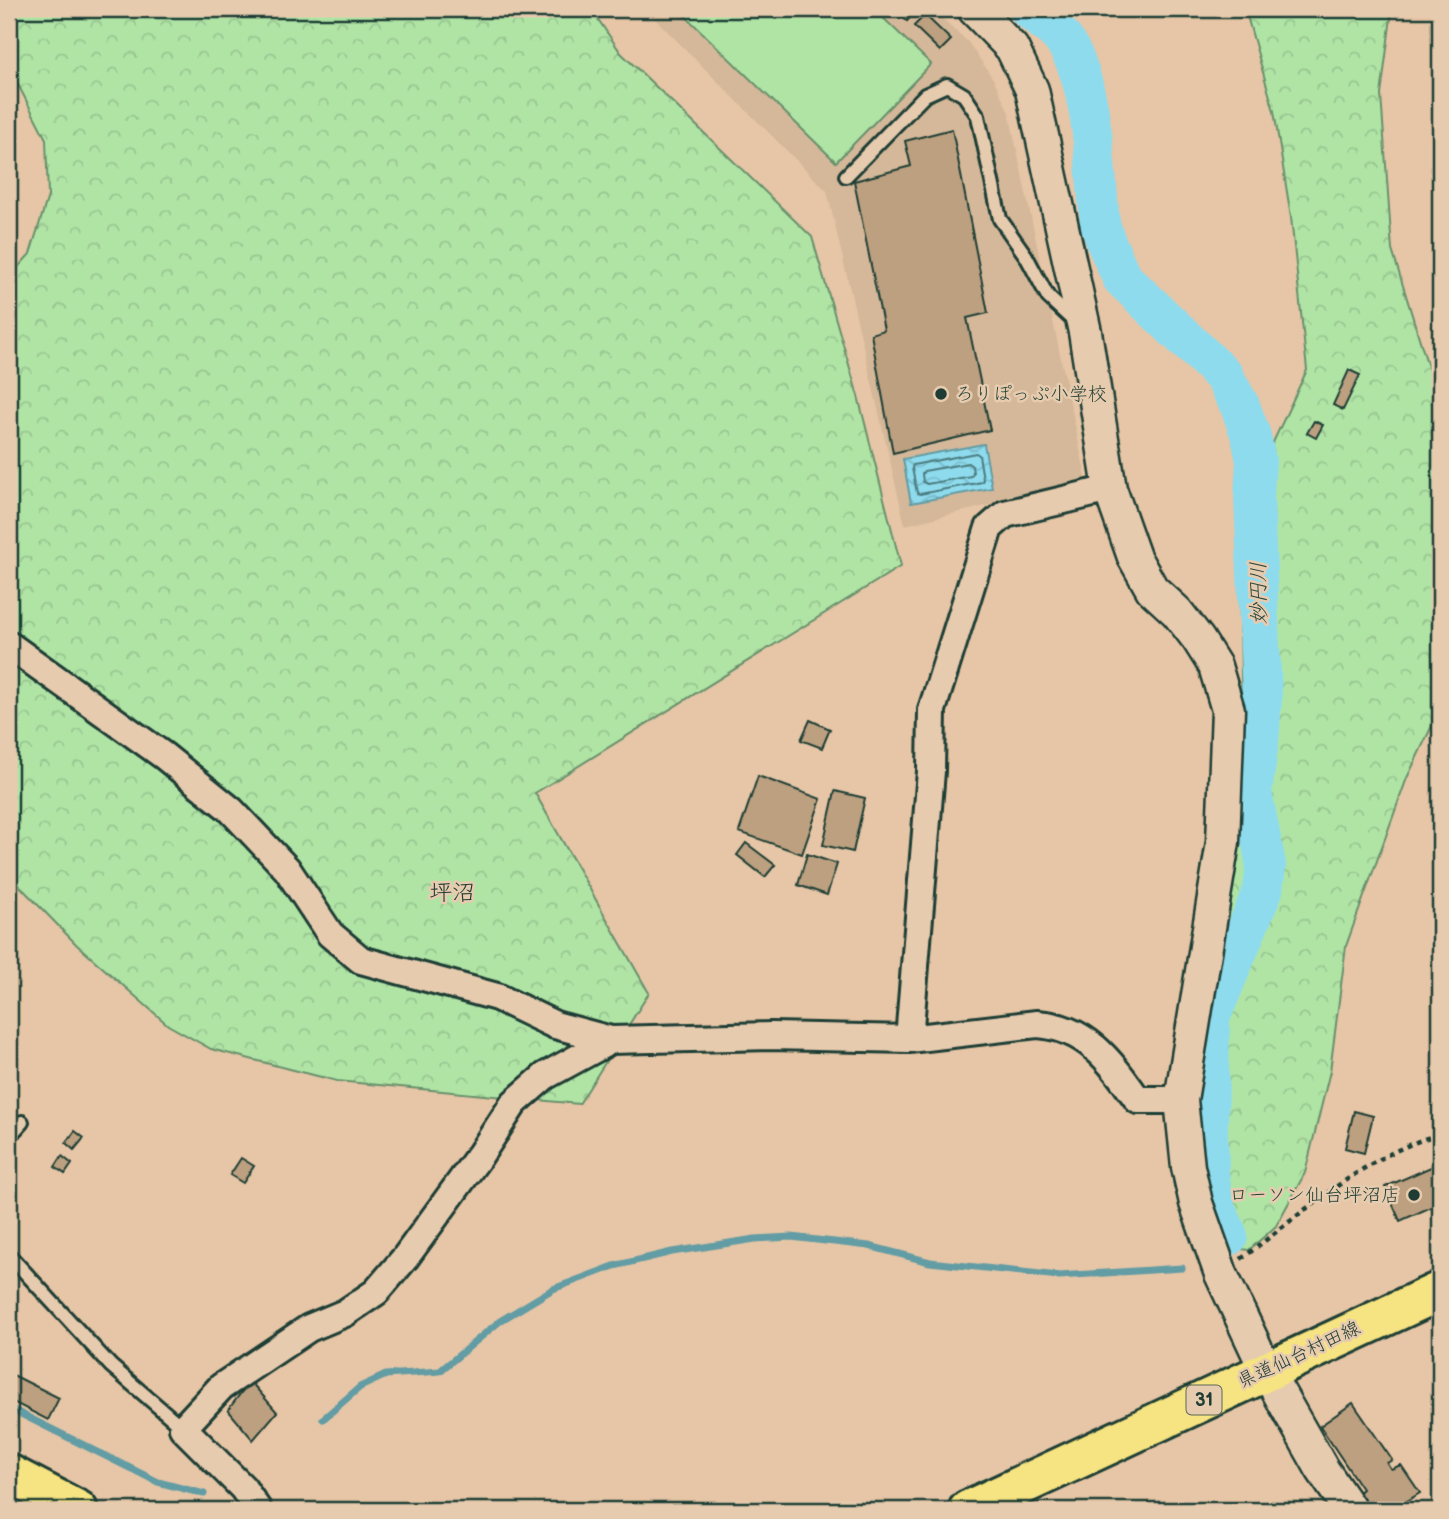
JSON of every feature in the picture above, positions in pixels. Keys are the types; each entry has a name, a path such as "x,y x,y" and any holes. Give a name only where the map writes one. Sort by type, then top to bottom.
{"main road":[{"name":"県道仙台村田線","path":"968,1510 1440,1291"},
{"path":"9,1474 78,1510"}],"street":[{"path":"974,9 1012,48 1032,90 1085,332 1110,489 1135,557 1152,589 1177,612 1215,666 1228,710 1223,842 1181,1100 1188,1167 1196,1203 1221,1275 1266,1370 1322,1469 1350,1510"},
{"path":"909,1039 931,771 932,710 989,528 1005,514 1110,489"},
{"path":"9,645 164,756 232,810 287,869 330,934 361,960 497,997 555,1025 611,1040 771,1036 909,1039 1037,1024 1057,1025 1077,1035 1101,1053 1138,1100 1181,1100"},
{"path":"258,1510 243,1488 183,1429 221,1387 309,1328 345,1313 376,1292 405,1258 473,1165 514,1103 545,1076 611,1040"}],"lane":[{"path":"846,176 925,95 947,85 964,95 978,116 1000,219 1026,256 1048,297 1085,332"},
{"path":"9,1137 22,1122"},
{"path":"9,1255 111,1366 183,1429"}],"path":[{"path":"1221,1275 1342,1183 1396,1149 1440,1134"}],"shaded area":[{"path":"645,9 932,9 968,42 994,80 1009,113 1087,482 905,525 827,191"}],"green space":[{"path":"9,9 591,9 621,53 812,237 858,396 901,566 535,793 649,993 579,1104 337,1081 211,1049 168,1025 77,945 9,875 9,277 30,254 48,196 46,139 9,67"},
{"path":"678,9 874,9 931,64 836,162"},
{"path":"1245,9 1392,9 1381,95 1392,250 1437,396 1440,429 1440,709 1407,778 1346,946 1330,1071 1305,1173 1276,1226 1249,1250 1199,1244 1174,1188 1166,1122 1197,1067 1242,727 1238,517 1307,370 1291,217 1274,111"}],"water":[{"path":"984,444 992,488 911,503 903,459"}],"building":[{"path":"893,9 916,9 917,10 907,21"},
{"path":"925,15 951,40 940,51 914,26"},
{"path":"952,129 988,313 967,318 990,430 893,453 871,334 884,330 854,181 911,166 905,141"},
{"path":"1349,370 1360,375 1343,410 1333,405"},
{"path":"1314,421 1323,425 1316,438 1307,433"},
{"path":"810,720 830,729 822,748 801,740"},
{"path":"758,776 821,799 802,854 739,832"},
{"path":"835,791 865,798 853,852 823,845"},
{"path":"746,843 775,865 765,877 737,855"},
{"path":"807,854 837,864 827,895 798,885"},
{"path":"1354,1111 1373,1116 1364,1153 1345,1148"},
{"path":"75,1131 84,1138 74,1150 66,1143"},
{"path":"62,1156 72,1164 65,1174 55,1167"},
{"path":"241,1158 254,1166 243,1183 230,1175"},
{"name":"ローソン仙台坪沼店","path":"1440,1163 1440,1203 1400,1221 1385,1187"},
{"path":"9,1373 59,1398 48,1420 9,1400"},
{"path":"250,1381 277,1412 253,1440 228,1410"},
{"path":"1353,1403 1392,1460 1387,1463 1391,1469 1401,1465 1420,1493 1392,1510 1369,1510 1357,1493 1362,1489 1320,1426"}],"waterway":[{"name":"妙円川","path":"1029,9 1062,38 1073,55 1081,77 1091,126 1100,223 1122,278 1223,375 1240,406 1251,436 1256,461 1254,496 1262,699 1252,792 1266,865 1263,890 1210,1018 1209,1173 1214,1205 1228,1236"},
{"path":"323,1419 360,1387 386,1375 440,1371 500,1321 553,1289 614,1266 672,1252 755,1239 791,1237 869,1246 930,1262 1059,1276 1182,1268"},
{"path":"9,1408 158,1482 204,1494"}],"place":[{"name":"ろりぽっぷ小学校","path":"941,394"},
{"name":"ローソン仙台坪沼店","path":"1414,1195"}],"district":[{"name":"坪沼","path":"452,893"}]}
